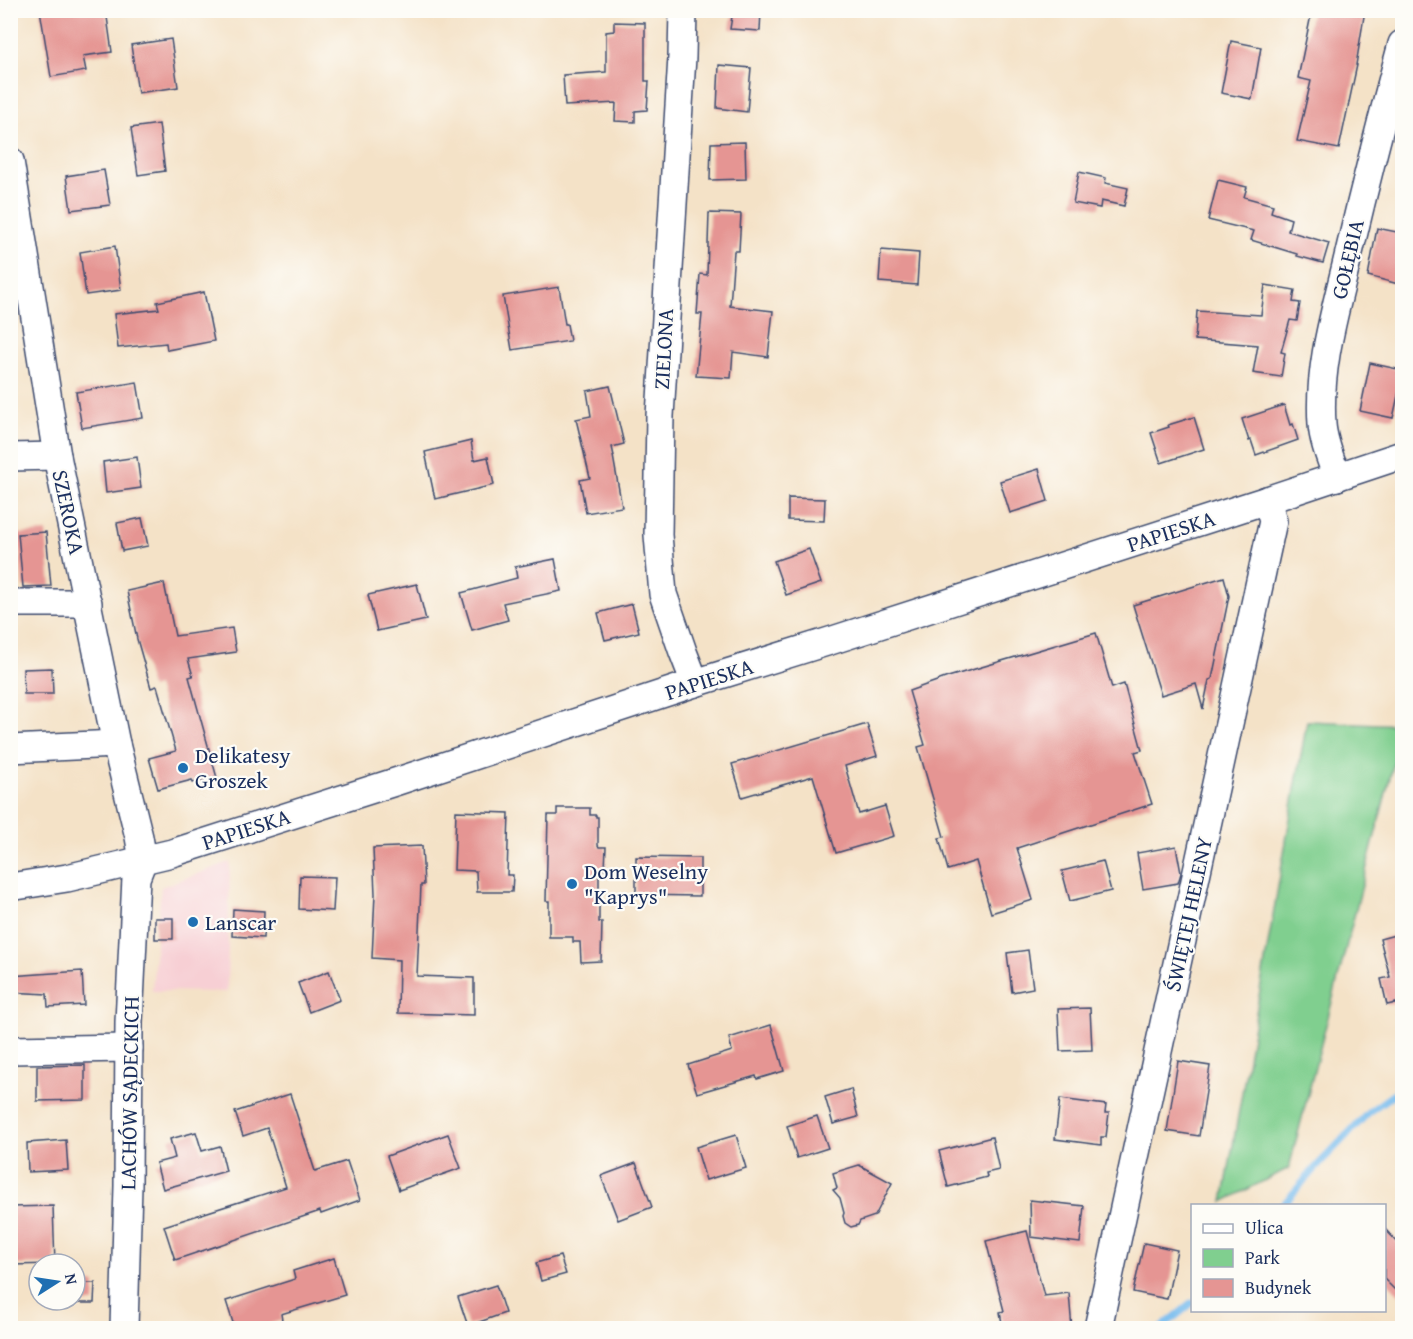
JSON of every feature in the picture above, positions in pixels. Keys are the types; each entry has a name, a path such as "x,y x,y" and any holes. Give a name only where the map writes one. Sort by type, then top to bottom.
{"street":[{"name":"ZIELONA","path":"683,10 660,416 658,535 663,594 695,683"},
{"name":"GOŁĘBIA","path":"1337,477 1322,427 1322,379 1331,327 1364,188 1402,44"},
{"name":"SZEROKA","path":"10,162 17,250 116,744 143,860"},
{"name":"PAPIESKA","path":"10,887 67,878 172,853 1402,455"},
{"path":"10,457 57,456"},
{"name":"ŚWIĘTEJ HELENY","path":"1098,1329 1273,521 1268,500"},
{"path":"10,603 88,603"},
{"path":"10,749 116,744"},
{"name":"LACHÓW SĄDECKICH","path":"124,1329 129,1022 136,878 143,860"},
{"path":"10,1050 129,1047"}],"shaded area":[{"path":"230,862 227,992 152,991 161,887"}],"green space":[{"path":"1307,721 1402,725 1402,731 1289,1168 1223,1202"}],"building":[{"path":"40,10 106,10 112,52 83,56 86,71 51,77"},
{"path":"733,10 761,10 760,31 730,29"},
{"path":"1312,10 1365,10 1357,65 1339,149 1297,141 1311,81 1298,78"},
{"path":"614,22 645,23 645,81 649,81 647,110 635,111 635,122 615,121 616,103 565,106 563,75 606,72 606,32 614,31"},
{"path":"171,39 178,87 138,93 131,45"},
{"path":"1231,41 1261,47 1252,99 1221,93"},
{"path":"719,65 751,68 747,112 717,108"},
{"path":"159,124 165,171 138,175 131,128"},
{"path":"745,142 746,179 710,180 711,143"},
{"path":"104,170 110,205 71,210 66,176"},
{"path":"1079,172 1106,178 1105,183 1128,188 1124,206 1101,201 1100,208 1073,203"},
{"path":"1218,180 1247,187 1244,197 1273,205 1271,212 1291,219 1288,231 1329,243 1323,263 1251,240 1254,231 1208,220"},
{"path":"709,213 741,214 739,251 734,251 730,306 773,311 768,357 733,352 731,378 696,376 702,314 697,314 700,274 707,275"},
{"path":"1377,228 1402,233 1402,285 1368,276"},
{"path":"115,246 121,290 86,295 80,252"},
{"path":"881,250 919,253 917,285 879,282"},
{"path":"1265,285 1295,290 1293,302 1300,303 1297,321 1290,320 1281,352 1285,353 1281,377 1253,373 1258,345 1195,340 1197,311 1261,315"},
{"path":"559,287 570,341 512,350 503,296"},
{"path":"204,292 214,341 167,350 166,343 118,348 114,314 159,309 157,302"},
{"path":"1370,363 1402,370 1402,382 1393,418 1360,411"},
{"path":"137,382 143,418 82,428 76,392"},
{"path":"610,386 624,444 612,447 622,507 586,513 580,480 590,478 576,419 591,416 587,391"},
{"path":"1284,405 1290,425 1293,424 1298,440 1256,455 1242,419"},
{"path":"1194,417 1204,449 1161,463 1151,433"},
{"path":"471,441 474,460 488,457 494,485 435,499 425,452"},
{"path":"137,457 141,488 106,493 103,462"},
{"path":"1039,469 1048,501 1010,513 1000,481"},
{"path":"788,498 825,499 824,521 788,520"},
{"path":"142,518 148,546 122,551 117,523"},
{"path":"46,532 51,586 23,587 18,534"},
{"path":"809,549 821,583 786,595 774,561"},
{"path":"555,559 561,591 503,603 508,620 472,630 461,593 517,578 515,567"},
{"path":"1224,577 1229,596 1212,679 1209,680 1203,709 1196,684 1161,695 1133,605"},
{"path":"164,583 175,636 232,628 236,652 188,659 193,676 189,677 217,778 193,783 192,780 158,789 149,758 176,751 157,686 151,688 137,639 127,591"},
{"path":"417,584 426,620 377,631 368,595"},
{"path":"632,604 639,632 605,640 598,613"},
{"path":"1096,633 1112,688 1124,684 1142,750 1135,752 1152,804 1017,848 1033,900 991,913 976,861 948,870 939,838 944,837 918,747 925,745 909,691 948,677"},
{"path":"52,668 53,694 24,694 23,669"},
{"path":"867,724 877,756 845,766 859,814 885,806 894,836 836,853 813,776 742,797 732,764"},
{"name":"Dom Weselny \"Kaprys\"","path":"557,808 590,808 590,815 598,817 598,845 606,847 605,869 599,868 599,922 602,922 601,961 581,962 580,942 573,942 573,937 549,937 549,901 546,901 548,815 557,815"},
{"path":"456,811 509,813 507,875 513,875 512,892 477,892 476,871 454,870"},
{"path":"422,846 424,885 421,885 417,976 474,978 474,1015 398,1013 399,960 372,958 375,894 373,848"},
{"path":"1176,846 1181,873 1178,883 1143,889 1137,853"},
{"path":"636,857 700,858 700,896 636,895"},
{"path":"1103,861 1111,891 1070,901 1062,871"},
{"path":"300,876 335,877 333,911 299,909"},
{"path":"233,909 264,911 263,938 232,936"},
{"path":"155,918 173,918 173,939 155,939"},
{"path":"1402,933 1402,1003 1387,1005 1381,979 1390,977 1380,939"},
{"path":"1028,950 1033,988 1012,992 1007,953"},
{"path":"82,971 84,1005 48,1007 47,994 10,992 10,976"},
{"path":"329,971 340,1000 309,1012 298,983"},
{"path":"1090,1008 1092,1050 1060,1051 1058,1009"},
{"path":"771,1025 784,1071 757,1079 756,1076 697,1093 688,1065 732,1051 729,1038"},
{"path":"1178,1061 1210,1066 1199,1136 1167,1131"},
{"path":"85,1065 85,1100 37,1101 37,1066"},
{"path":"851,1089 858,1117 833,1124 825,1097"},
{"path":"290,1094 315,1171 347,1161 360,1200 321,1214 320,1211 175,1260 164,1226 286,1187 267,1128 243,1136 235,1112"},
{"path":"1060,1099 1106,1105 1105,1113 1109,1113 1106,1137 1101,1137 1101,1145 1055,1139"},
{"path":"817,1116 828,1148 797,1158 787,1126"},
{"path":"196,1132 202,1151 220,1146 226,1171 163,1189 156,1163 175,1158 170,1139"},
{"path":"448,1134 461,1168 399,1190 387,1156"},
{"path":"736,1135 746,1168 706,1180 696,1147"},
{"path":"992,1137 999,1170 986,1173 987,1177 948,1187 939,1151"},
{"path":"66,1140 68,1170 28,1172 27,1143"},
{"path":"636,1163 652,1207 618,1220 601,1176"},
{"path":"859,1165 892,1183 875,1216 851,1227 845,1223 840,1198 833,1190 837,1188 833,1173"},
{"path":"1030,1200 1084,1206 1080,1243 1031,1237"},
{"path":"53,1206 55,1252 27,1252 27,1265 10,1265 10,1207"},
{"path":"1386,1230 1402,1247 1402,1297 1386,1281"},
{"path":"1027,1231 1044,1296 1069,1293 1072,1329 1003,1329 1000,1312 1004,1311 986,1241"},
{"path":"1144,1243 1177,1250 1167,1299 1133,1292"},
{"path":"560,1256 566,1274 541,1281 536,1263"},
{"path":"334,1258 345,1295 281,1314 282,1320 255,1329 235,1329 226,1301 295,1279 293,1271"},
{"path":"87,1283 95,1283 94,1303 87,1303"},
{"path":"496,1285 505,1313 468,1326 458,1297"}],"waterway":[{"path":"1284,1204 1370,1111 1402,1088"},
{"path":"1161,1328 1191,1304"}],"place":[{"name":"Delikatesy Groszek","path":"183,768"},
{"name":"Dom Weselny \"Kaprys\"","path":"572,884"},
{"name":"Lanscar","path":"193,922"}]}
